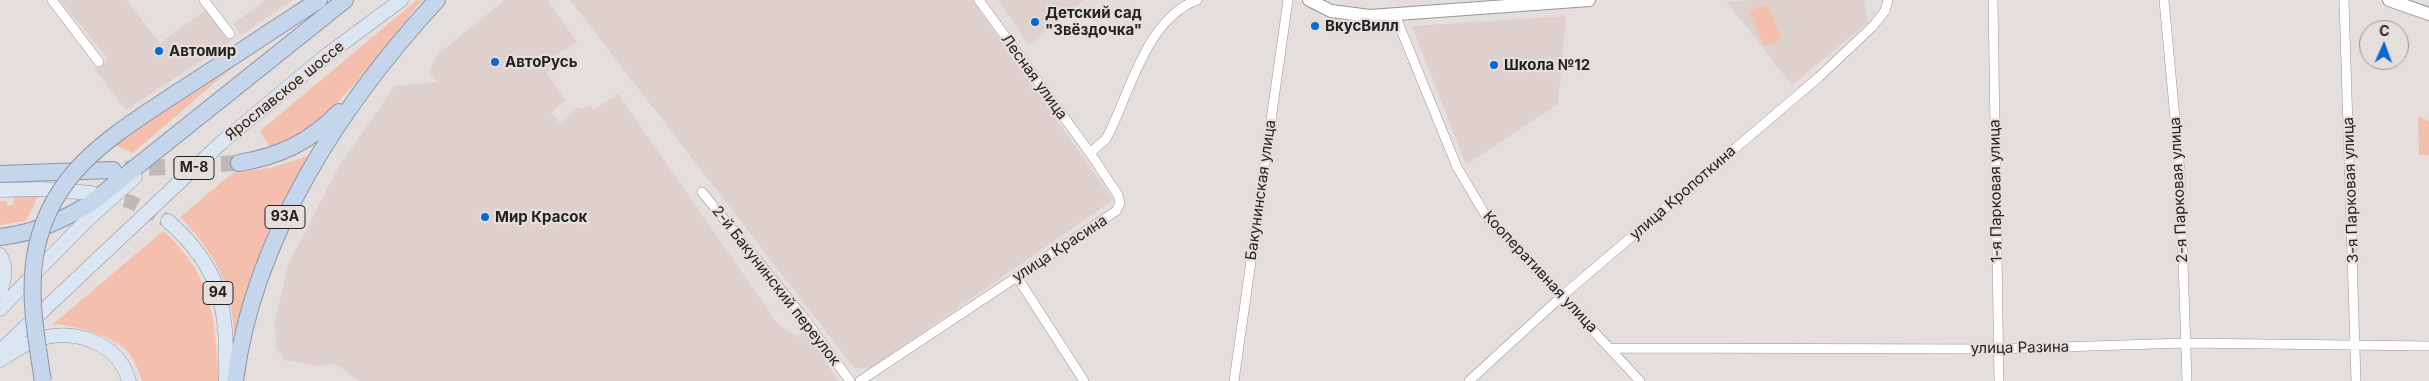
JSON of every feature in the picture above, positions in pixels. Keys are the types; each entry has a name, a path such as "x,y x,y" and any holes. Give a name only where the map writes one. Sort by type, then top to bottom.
{"highway":[{"path":"43,381 34,312 33,272 42,228 55,196 85,160 105,142 318,0"},
{"name":"М-8","path":"202,116 345,0"},
{"name":"93A","path":"239,163 262,159 302,143 325,126 377,72 437,0"},
{"name":"93A","path":"234,381 252,300 282,225 301,186 332,135 377,72"},
{"path":"0,236 38,230 63,220 91,203 202,116"},
{"path":"0,174 113,170"}],"main road":[{"name":"Ярославское шоссе","path":"0,352 220,143 327,55 401,0"},
{"name":"М-8","path":"0,309 84,223 202,116"},
{"path":"0,190 40,189 92,192"},
{"name":"94","path":"168,221 187,238 203,258 215,282 222,309 226,338 226,381"},
{"path":"0,255 4,262 5,271 0,291"},
{"path":"0,360 41,338 82,337 100,343 115,354 126,370 129,381"}],"street":[{"path":"52,0 99,62"},
{"path":"204,0 230,34"},
{"name":"Лесная улица","path":"979,0 1090,153"},
{"path":"1090,153 1106,139 1154,36 1167,19 1197,0"},
{"name":"Бакунинская улица","path":"1234,381 1288,0"},
{"path":"1309,0 1332,11 1348,15 1395,15 1589,0"},
{"name":"улица Кропоткина","path":"1469,381 1562,296 1819,77 1873,26 1885,12 1888,0"},
{"name":"1-я Парковая улица","path":"1993,0 1999,381"},
{"name":"2-я Парковая улица","path":"2164,0 2180,172 2187,381"},
{"name":"3-я Парковая улица","path":"2344,0 2356,381"},
{"path":"2389,0 2429,14"},
{"name":"Кооперативная улица","path":"1395,15 1457,167 1486,216 1640,381"},
{"name":"улица Красина","path":"860,381 1110,217 1119,207 1118,195 1090,153"},
{"name":"2-й Бакунинский переулок","path":"702,192 804,318 850,381"},
{"path":"1017,277 1084,381"},
{"name":"улица Разина","path":"1611,348 1998,349 2185,344 2429,346"}],"shaded area":[{"name":"Автомир","path":"60,0 126,0 160,43 206,10 231,41 126,110 94,69 108,59"},
{"name":"Автомир","path":"265,0 293,0 241,35 233,24"},
{"path":"417,0 422,0 364,72 332,108 299,135 270,147 260,131"},
{"path":"505,0 547,0 577,42 555,56 547,74 566,100 551,113 560,123 576,107 582,109 590,105 594,109 618,94 778,324 797,337 807,330 838,381 359,381 335,363 318,366 285,360 276,349 275,321 288,265 339,166 395,86 438,82 429,72 437,55"},
{"path":"570,0 972,0 1113,200 871,368 854,368"},
{"name":"Детский сад \"Звёздочка\"","path":"998,0 1084,0 1029,45"},
{"path":"1754,0 1864,0 1868,22 1792,85 1727,2"},
{"path":"1767,4 1782,39 1764,46 1749,12"},
{"name":"Школа №12","path":"1566,16 1558,104 1466,165 1412,26"},
{"path":"270,35 133,153 110,143"},
{"path":"2418,116 2429,121 2429,155 2419,155"},
{"path":"316,153 235,340 230,304 220,273 204,245 180,217 234,172 271,168"},
{"path":"38,196 26,221 0,225 0,201 6,201 7,205 13,205 14,197"},
{"path":"163,231 180,247 202,281 213,318 219,381 142,381 132,357 119,345 101,335 71,326 53,324"}],"tunnel":[{"path":"125,169 239,163"},
{"path":"104,195 131,202 168,221"}],"place":[{"name":"Детский сад \"Звёздочка\"","path":"1035,22"},
{"name":"ВкусВилл","path":"1315,26"},
{"name":"Автомир","path":"159,51"},
{"name":"АвтоРусь","path":"495,62"},
{"name":"Школа №12","path":"1494,65"},
{"name":"Мир Красок","path":"485,217"}]}
